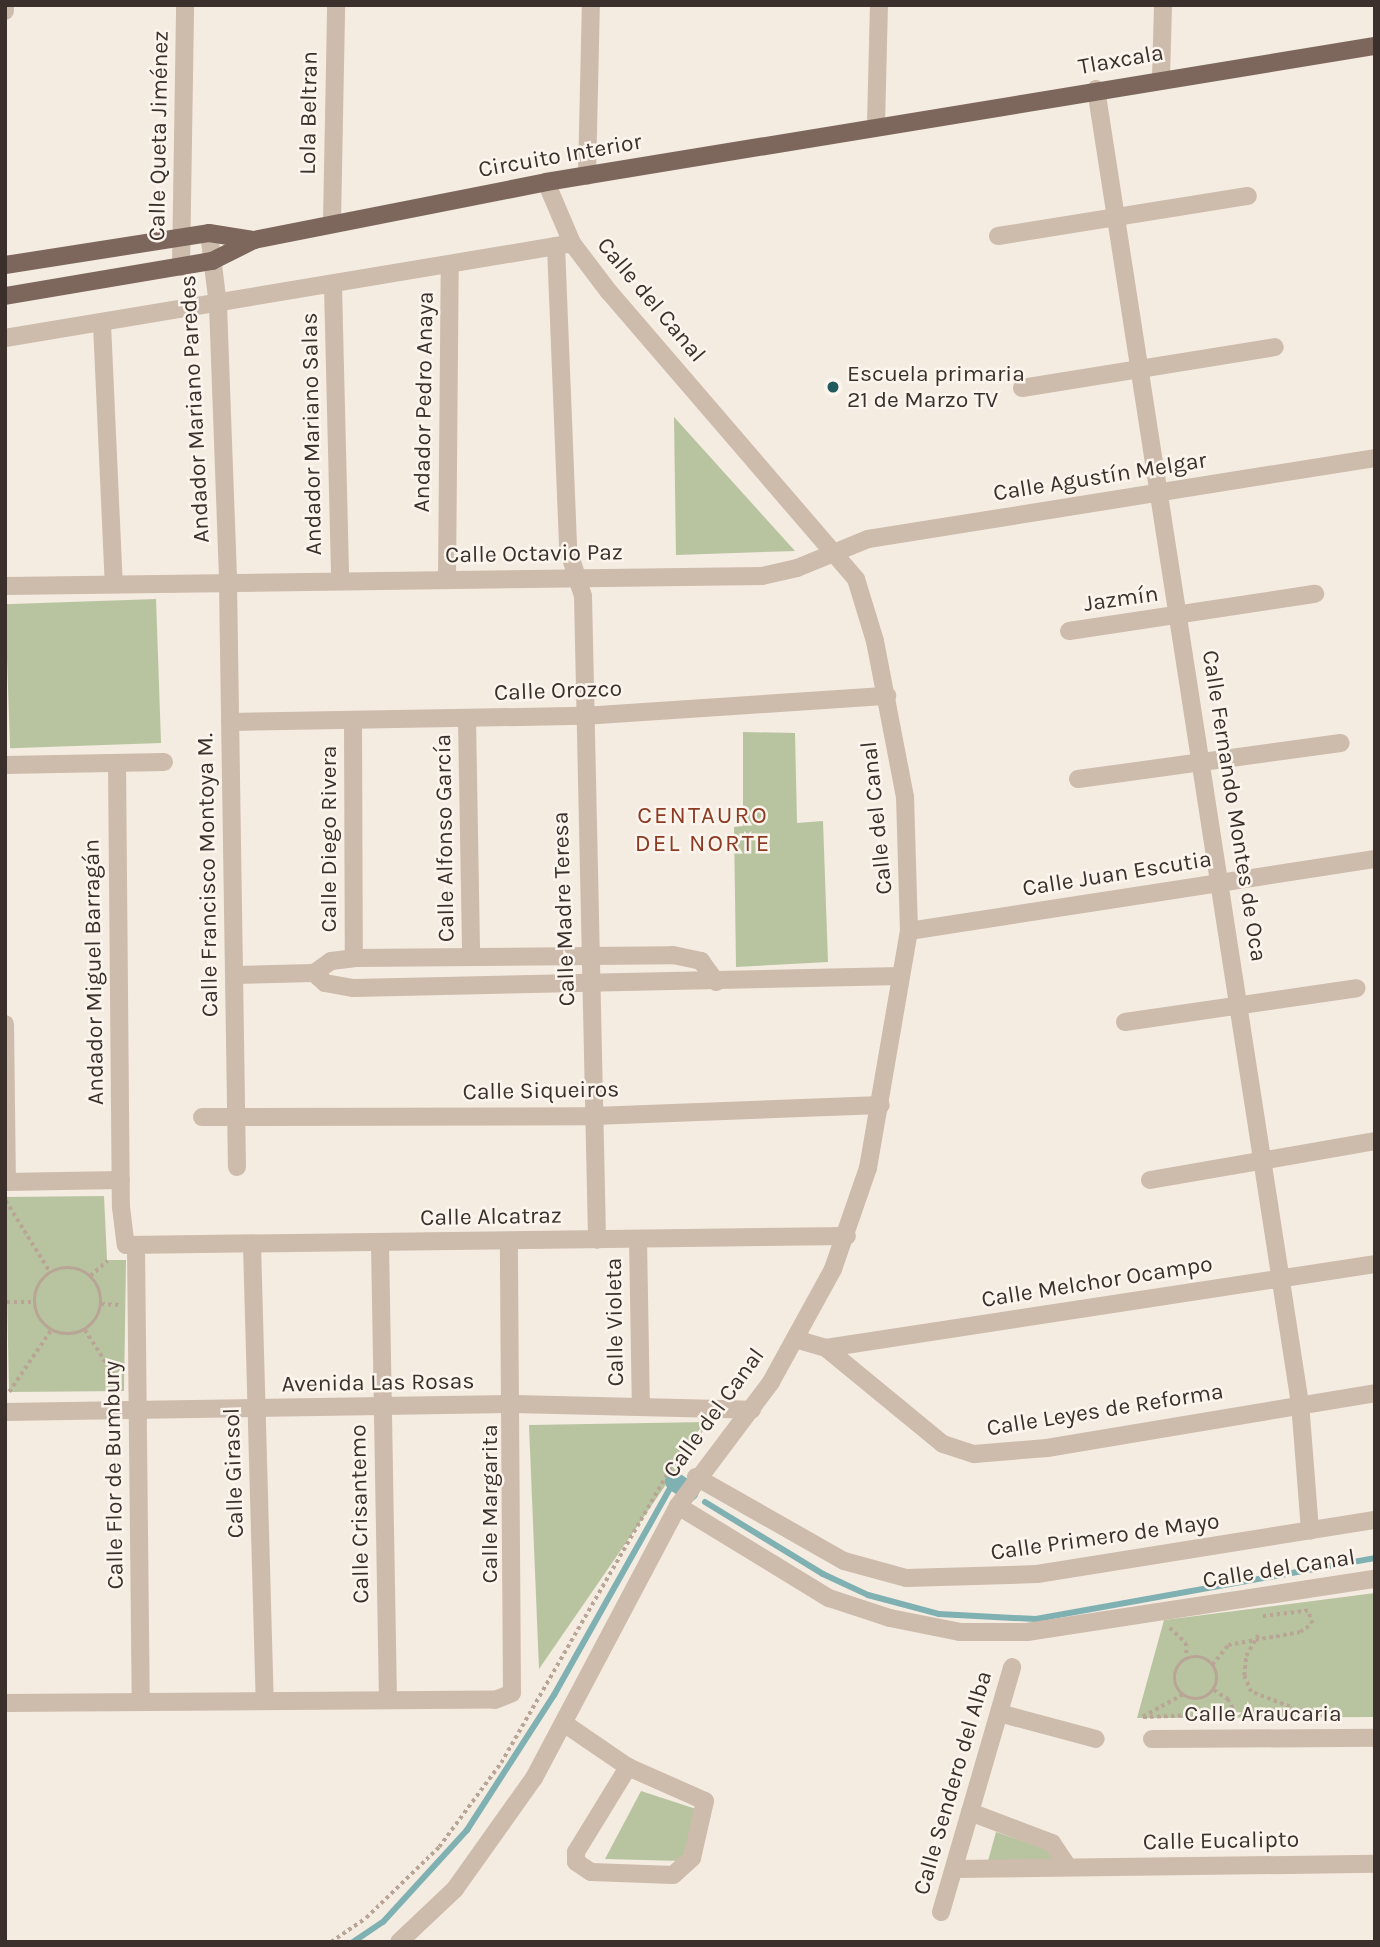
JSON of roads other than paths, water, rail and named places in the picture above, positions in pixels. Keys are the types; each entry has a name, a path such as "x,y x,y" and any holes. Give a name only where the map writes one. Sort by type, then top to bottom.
{"main road":[{"name":"Tlaxcala","path":"876,127 1161,78 1375,46"},
{"name":"Circuito Interior","path":"5,296 212,261 254,240 332,222 546,182 876,127"},
{"name":"Circuito Interior","path":"5,265 209,233 254,240"}],"street":[{"path":"5,5 5,11"},
{"name":"Calle Queta Jiménez","path":"181,267 186,5"},
{"name":"Lola Beltran","path":"332,222 336,5"},
{"path":"587,176 591,5"},
{"path":"876,127 879,5"},
{"path":"1161,78 1163,5"},
{"name":"Calle Fernando Montes de Oca","path":"1096,89 1180,616 1300,1404 1310,1531"},
{"name":"Calle del Canal","path":"399,1942 477,1862 565,1724 678,1506 696,1477 752,1410 795,1339 847,1236 881,1105 909,931 905,797 887,696 865,602 835,550 564,245 546,182"},
{"path":"998,236 1248,196"},
{"name":"Andador Mariano Paredes","path":"209,233 218,305 228,583"},
{"path":"5,338 333,286 564,245"},
{"name":"Calle Madre Teresa","path":"564,245 568,549 583,596 583,716 597,1240"},
{"name":"Andador Pedro Anaya","path":"447,580 450,266"},
{"name":"Andador Mariano Salas","path":"333,286 340,581"},
{"path":"102,324 114,584"},
{"path":"1022,388 1276,347"},
{"name":"Calle Agustín Melgar","path":"835,550 868,539 1375,458"},
{"name":"Calle Octavio Paz","path":"5,586 762,576 797,568 835,550"},
{"name":"Calle Francisco Montoya M.","path":"228,583 237,1167"},
{"name":"Jazmín","path":"1069,631 1315,594"},
{"name":"Calle Orozco","path":"230,722 583,716 887,696"},
{"name":"Calle Alfonso García","path":"467,719 471,957"},
{"name":"Calle Diego Rivera","path":"353,720 354,958"},
{"path":"1078,779 1341,743"},
{"path":"5,765 164,762"},
{"name":"Andador Miguel Barragán","path":"117,763 122,1238 136,1247"},
{"name":"Calle Juan Escutia","path":"909,931 1375,859"},
{"path":"234,975 314,973 331,961 354,958 691,957 716,982"},
{"path":"314,973 325,983 354,988 901,976"},
{"path":"1125,1022 1357,988"},
{"path":"5,1024 6,1188 121,1180"},
{"name":"Calle Siqueiros","path":"202,1117 594,1116 881,1105"},
{"path":"1150,1180 1375,1141"},
{"name":"Calle Alcatraz","path":"136,1247 847,1236"},
{"name":"Calle Violeta","path":"638,1239 641,1404"},
{"name":"Calle Margarita","path":"388,1699 495,1700 512,1693 516,1682 514,1404 509,1241"},
{"name":"Calle Crisantemo","path":"380,1243 388,1699"},
{"name":"Calle Girasol","path":"253,1245 265,1700"},
{"name":"Calle Flor de Bumbury","path":"136,1247 141,1702"},
{"name":"Calle Melchor Ocampo","path":"827,1348 1375,1264"},
{"name":"Calle Leyes de Reforma","path":"795,1339 827,1348 943,1444 974,1454 1047,1448 1375,1393"},
{"name":"Avenida Las Rosas","path":"5,1412 514,1404 641,1404 752,1410"},
{"name":"Calle Primero de Mayo","path":"696,1477 834,1556 906,1578 1037,1574 1375,1520"},
{"name":"Calle del Canal","path":"678,1506 828,1598 890,1618 960,1632 1027,1632 1375,1579"},
{"name":"Calle Sendero del Alba","path":"941,1912 1012,1667"},
{"path":"5,1703 388,1699"},
{"path":"999,1713 1096,1740"},
{"path":"565,1724 628,1767 705,1801 692,1858 673,1875 592,1872 576,1862 576,1852 628,1767"},
{"name":"Calle Araucaria","path":"1152,1739 1375,1738"},
{"path":"970,1812 1052,1843 1068,1867"},
{"name":"Calle Eucalipto","path":"954,1868 1375,1864"}],"waterway":[{"path":"353,1942 383,1922 467,1830 554,1695 674,1481"},
{"path":"674,1481 689,1491"},
{"path":"705,1502 823,1574 868,1595 939,1614 1036,1619 1375,1558"}],"place":[{"name":"Escuela primaria 21 de Marzo TV","path":"833,387"}],"district":[{"name":"CENTAURO DEL NORTE","path":"703,830"}]}
